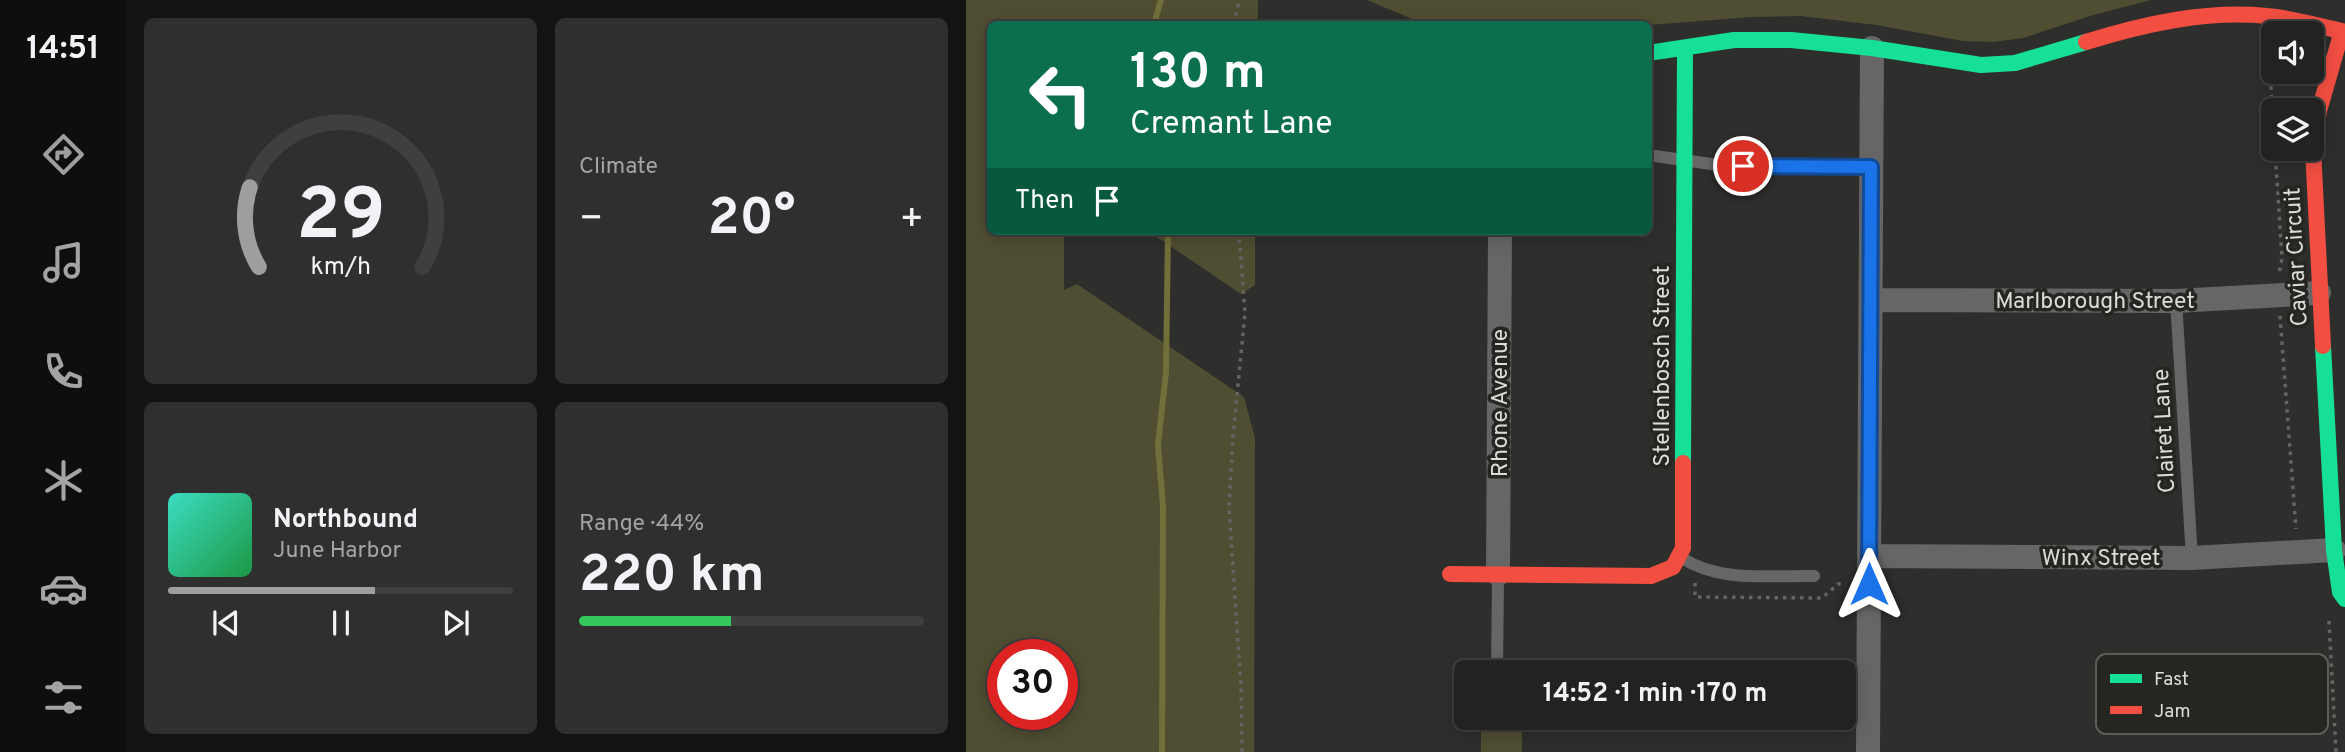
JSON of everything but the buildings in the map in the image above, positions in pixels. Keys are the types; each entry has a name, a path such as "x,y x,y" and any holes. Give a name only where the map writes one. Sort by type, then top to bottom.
{"street":[{"name":"Caviar Circuit","path":"1652,53 1734,40 1791,40 1872,48 1981,65 2015,63 2135,27 2212,15 2268,16 2344,32 2319,111 2313,149 2319,293 2336,427 2334,550 2340,592 2345,599"},
{"path":"1868,752 1856,698 1869,556 1872,48"},
{"name":"Stellenbosch Street","path":"1679,556 1683,548 1685,49"},
{"name":"Rhone Avenue","path":"1498,574 1500,235"},
{"name":"Marlborough Street","path":"1871,300 2176,301 2319,293"},
{"name":"Winx Street","path":"1869,556 2192,558 2334,550"},
{"path":"1450,573 1651,576 1673,567 1679,556"}],"lane":[{"path":"1652,156 1718,165 1871,167"},
{"name":"Clairet Lane","path":"2176,301 2192,558"},
{"path":"1679,556 1695,567 1719,574 1814,576"},
{"path":"1497,660 1498,574"}],"path":[{"path":"1235,21 1239,0"},
{"path":"1239,235 1245,313 1229,508 1241,687 1242,752"}],"shaded area":[{"path":"966,0 1258,0 1258,21 987,21 987,235 1064,235 1064,290 1077,284 1244,397 1255,438 1254,752 966,752"},
{"path":"1367,0 2151,0 2023,38 1993,42 1963,41 1876,25 1801,16 1652,25 1652,21 1417,21"},
{"path":"1154,235 1255,235 1255,285 1241,294"},
{"path":"1481,730 1522,730 1522,752 1481,752"}],"waterway":[{"path":"1155,21 1161,0"},
{"path":"1162,752 1163,506 1158,445 1166,372 1168,235"}],"traffic: fast":[{"path":"1652,52 1734,40 1791,40 1872,48 1981,65 2015,63 2086,42"},
{"path":"1683,463 1685,49"},
{"path":"2323,346 2334,550 2340,592 2345,599"}],"traffic: jam":[{"path":"2086,42 2153,24 2221,15 2276,17 2342,31 2319,111 2313,149 2323,346"},
{"path":"1450,574 1651,576 1673,567 1683,548 1683,463"}],"route":[{"path":"1743,166 1871,167 1869,584"}]}
